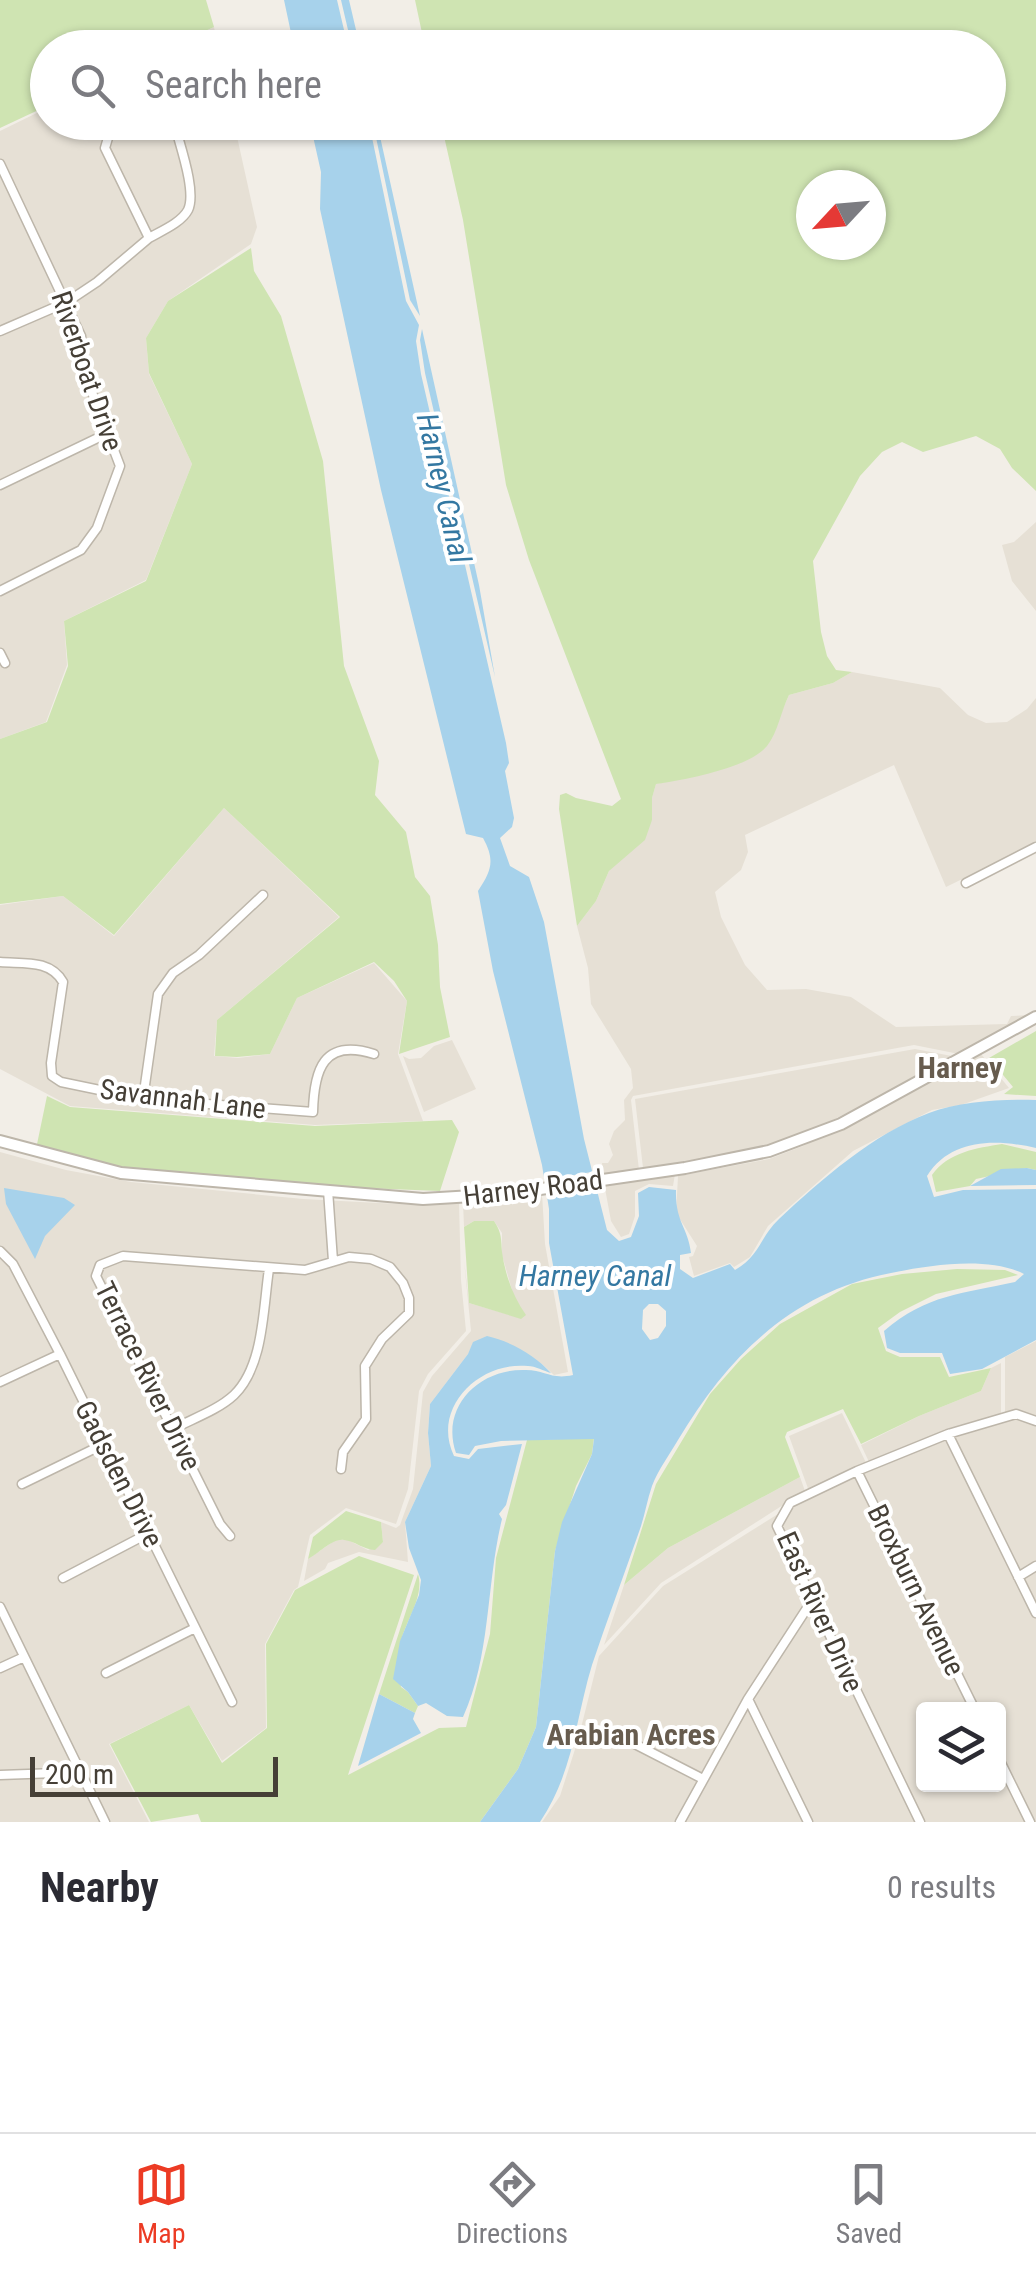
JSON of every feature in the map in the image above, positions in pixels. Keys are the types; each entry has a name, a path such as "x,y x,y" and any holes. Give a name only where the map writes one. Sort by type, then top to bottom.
{"street":[{"path":"107,140 105,148 149,238"},
{"path":"0,331 67,302 149,238 180,220 188,210 192,194 178,140"},
{"name":"Riverboat Drive","path":"0,164 3,179 81,336 85,374 120,466 98,528 81,550 0,591"},
{"path":"0,486 108,433"},
{"path":"0,653 5,663"},
{"path":"966,883 1036,847"},
{"path":"143,1100 158,994 173,973 199,955 262,895"},
{"name":"Savannah Lane","path":"0,962 44,965 56,970 63,982 51,1063 52,1076 61,1082 143,1100 313,1112 314,1082 321,1063 338,1051 357,1048 374,1054"},
{"name":"Harney Road","path":"0,1141 120,1173 423,1199 532,1190 685,1168 769,1151 840,1124 1036,1018"},
{"path":"328,1190 334,1261"},
{"name":"Gadsden Drive","path":"0,1251 13,1264 60,1354 232,1702"},
{"name":"Terrace River Drive","path":"230,1536 220,1524 96,1276 100,1264 123,1256 305,1270 350,1257 382,1262 403,1282 410,1298 409,1313 382,1339 365,1366 366,1420 342,1452 341,1469"},
{"path":"173,1429 234,1394 248,1375 256,1353 269,1269"},
{"path":"0,1382 60,1354"},
{"name":"East River Drive","path":"920,1822 777,1526 790,1503 948,1434 1016,1414 1036,1421"},
{"path":"948,1434 1036,1613"},
{"path":"22,1484 104,1444"},
{"name":"Broxburn Avenue","path":"857,1471 971,1702"},
{"path":"63,1578 149,1533"},
{"path":"1018,1577 1036,1566"},
{"path":"680,1822 748,1699 811,1602"},
{"path":"0,1607 106,1822"},
{"path":"106,1673 195,1628"},
{"path":"0,1668 24,1657"},
{"path":"748,1699 808,1822"},
{"path":"626,1740 703,1779"},
{"path":"0,1775 56,1773 77,1765"},
{"path":"1006,1773 1030,1822"}],"shaded area":[{"path":"30,116 30,140 238,140 257,227 251,244 168,301 146,338 149,374 192,464 146,580 64,621 67,665 46,722 0,739 0,131"},
{"path":"1036,522 1036,611 1012,581 1002,545 1014,542"},
{"path":"852,672 940,688 968,715 986,723 1007,722 1036,698 1036,843 946,887 894,765 745,835 748,852 741,870 715,892 721,917 745,965 767,990 806,989 851,997 896,1027 1007,1024 1011,1016 1032,1015 959,1054 914,1045 633,1096 639,1170 603,1175 602,1163 608,1163 613,1155 609,1144 614,1131 625,1120 624,1100 633,1088 631,1069 591,1004 588,968 577,926 596,901 609,871 652,820 656,784 711,772 765,748 789,695 833,683"},
{"path":"224,808 339,917 217,1020 214,1056 270,1054 297,998 374,963 407,1001 398,1054 423,1121 315,1125 70,1106 0,1069 0,905 63,896 114,936"},
{"path":"452,1040 476,1089 424,1112 403,1056 421,1058 434,1046"},
{"path":"915,1049 957,1057 821,1126 757,1150 643,1168 635,1099"},
{"path":"981,1054 1009,1088 961,1105 932,1110 853,1151 768,1226 750,1257 734,1267 730,1263 694,1276 689,1257 697,1246 676,1213 678,1176 769,1159 803,1146"},
{"path":"0,1152 131,1182 303,1199 417,1205 459,1203 466,1331 428,1374 419,1391 408,1489 396,1524 346,1508 310,1535 298,1587 265,1644 266,1728 222,1761 189,1705 109,1744 149,1822 0,1822"},
{"path":"675,1174 673,1186 649,1184 635,1191 635,1216 629,1234 621,1237 611,1221 604,1183"},
{"path":"542,1193 545,1244 568,1372 554,1375 542,1364 474,1342 430,1404 431,1466 405,1522 408,1562 359,1552 328,1563 304,1581 308,1559 334,1541 346,1539 368,1550 383,1542 381,1522 396,1528 400,1525 413,1489 423,1392 471,1331 464,1260 469,1303 520,1318 502,1255 502,1233 494,1221 474,1221 464,1227 463,1202"},
{"path":"1036,1341 1036,1822 542,1822 560,1796 599,1656 663,1586 810,1494 789,1436 842,1413 870,1471 961,1433 1005,1420 1005,1357"},
{"path":"1001,1363 1001,1414 950,1429 869,1462 861,1445 981,1391 991,1368"},
{"path":"800,1477 805,1491 661,1583 604,1645 624,1585 668,1548"}],"green space":[{"path":"0,0 206,0 214,27 208,30 30,30 30,114 0,128"},
{"path":"415,0 1036,0 1036,491 1012,468 1000,449 976,436 923,452 902,442 882,452 860,476 813,561 827,656 836,670 852,672 833,683 789,695 771,740 746,761 656,784 652,820 645,840 609,871 596,901 577,926 560,795 566,793 612,806 621,799 529,560 506,485 463,220 445,140 1006,140 1006,30 421,30"},
{"path":"251,248 254,271 281,316 323,461 344,666 379,761 375,795 406,832 415,877 430,896 450,1037 399,1054 407,1001 374,962 297,998 270,1054 215,1056 217,1020 340,917 224,808 114,935 63,896 0,904 0,739 47,722 68,666 64,621 146,581 192,464 149,373 146,338 168,301"},
{"path":"1036,1031 1036,1096 1004,1094 1013,1087 989,1058"},
{"path":"47,1096 70,1107 315,1126 452,1120 459,1132 440,1191 139,1173 36,1149"},
{"path":"1002,1144 1036,1152 1036,1170 1027,1168 976,1179 970,1186 936,1192 932,1175 946,1161 964,1152"},
{"path":"474,1221 494,1221 498,1229 507,1277 526,1315 521,1319 469,1303 464,1227"},
{"path":"957,1269 1005,1270 1018,1275 936,1294 878,1328 886,1351 900,1357 940,1357 949,1377 991,1368 981,1391 861,1444 843,1409 787,1432 785,1437 800,1477 668,1548 624,1585 656,1484 710,1394 741,1359 780,1324 852,1284"},
{"path":"594,1438 592,1454 576,1486 555,1551 536,1727 518,1769 480,1822 201,1822 198,1814 151,1822 110,1744 189,1705 222,1763 267,1728 266,1644 295,1590 359,1556 414,1575 348,1775 439,1728 466,1727 490,1634 496,1558 527,1440"},
{"path":"346,1511 381,1522 383,1542 375,1550 340,1540 308,1559 313,1537"},
{"path":"418,1574 419,1592 399,1655 401,1687 418,1706 415,1713 379,1694"}],"water":[{"path":"284,0 337,0 344,30 290,30"},
{"path":"341,0 349,0 356,30 348,30"},
{"name":"Harney Canal","path":"314,140 373,140 406,301 419,325 416,341 421,374 506,743 509,763 505,771 514,818 512,827 500,838 510,866 529,877 544,922 584,1139 607,1230 619,1241 631,1237 639,1216 638,1193 649,1187 676,1190 691,1253 680,1255 680,1269 693,1278 730,1264 735,1270 750,1258 772,1226 795,1204 888,1133 954,1106 1036,1100 1036,1148 976,1144 949,1154 927,1176 934,1197 963,1190 1036,1189 1036,1340 982,1369 950,1374 942,1353 900,1353 887,1348 884,1331 915,1309 946,1297 1015,1282 1024,1274 994,1265 959,1264 891,1273 823,1295 793,1312 741,1355 697,1409 650,1491 592,1665 567,1765 540,1822 480,1822 518,1769 536,1727 555,1551 562,1522 592,1454 594,1439 501,1441 475,1446 469,1455 456,1453 452,1436 459,1406 479,1383 509,1371 573,1375 549,1243 549,1209 542,1165 493,971 478,891 489,871 489,853 483,838 466,834 381,490 320,209 321,172","holes":["649,1304 658,1304 666,1311 666,1326 658,1338 650,1340 642,1329 643,1310"]},
{"path":"377,140 381,140 420,316 410,300"},
{"path":"422,329 479,585 495,677 425,373"},
{"path":"1001,1169 1036,1170 1036,1185 970,1186"},
{"path":"4,1188 64,1198 75,1205 45,1236 35,1259 6,1204"},
{"path":"487,1336 522,1350 551,1373 528,1366 493,1371 464,1391 449,1421 454,1456 469,1459 478,1449 522,1444 506,1505 499,1514 502,1519 479,1669 463,1717 447,1716 426,1703 418,1706 393,1679 400,1641 421,1580 409,1548 405,1522 431,1466 430,1404 473,1342"},
{"path":"379,1694 415,1713 413,1719 421,1733 358,1766"}],"pier":[{"path":"597,1171 602,1189 542,1198 540,1181"}],"district":[{"name":"Harney","path":"960,1067"},
{"name":"Arabian Acres","path":"631,1734"}]}
